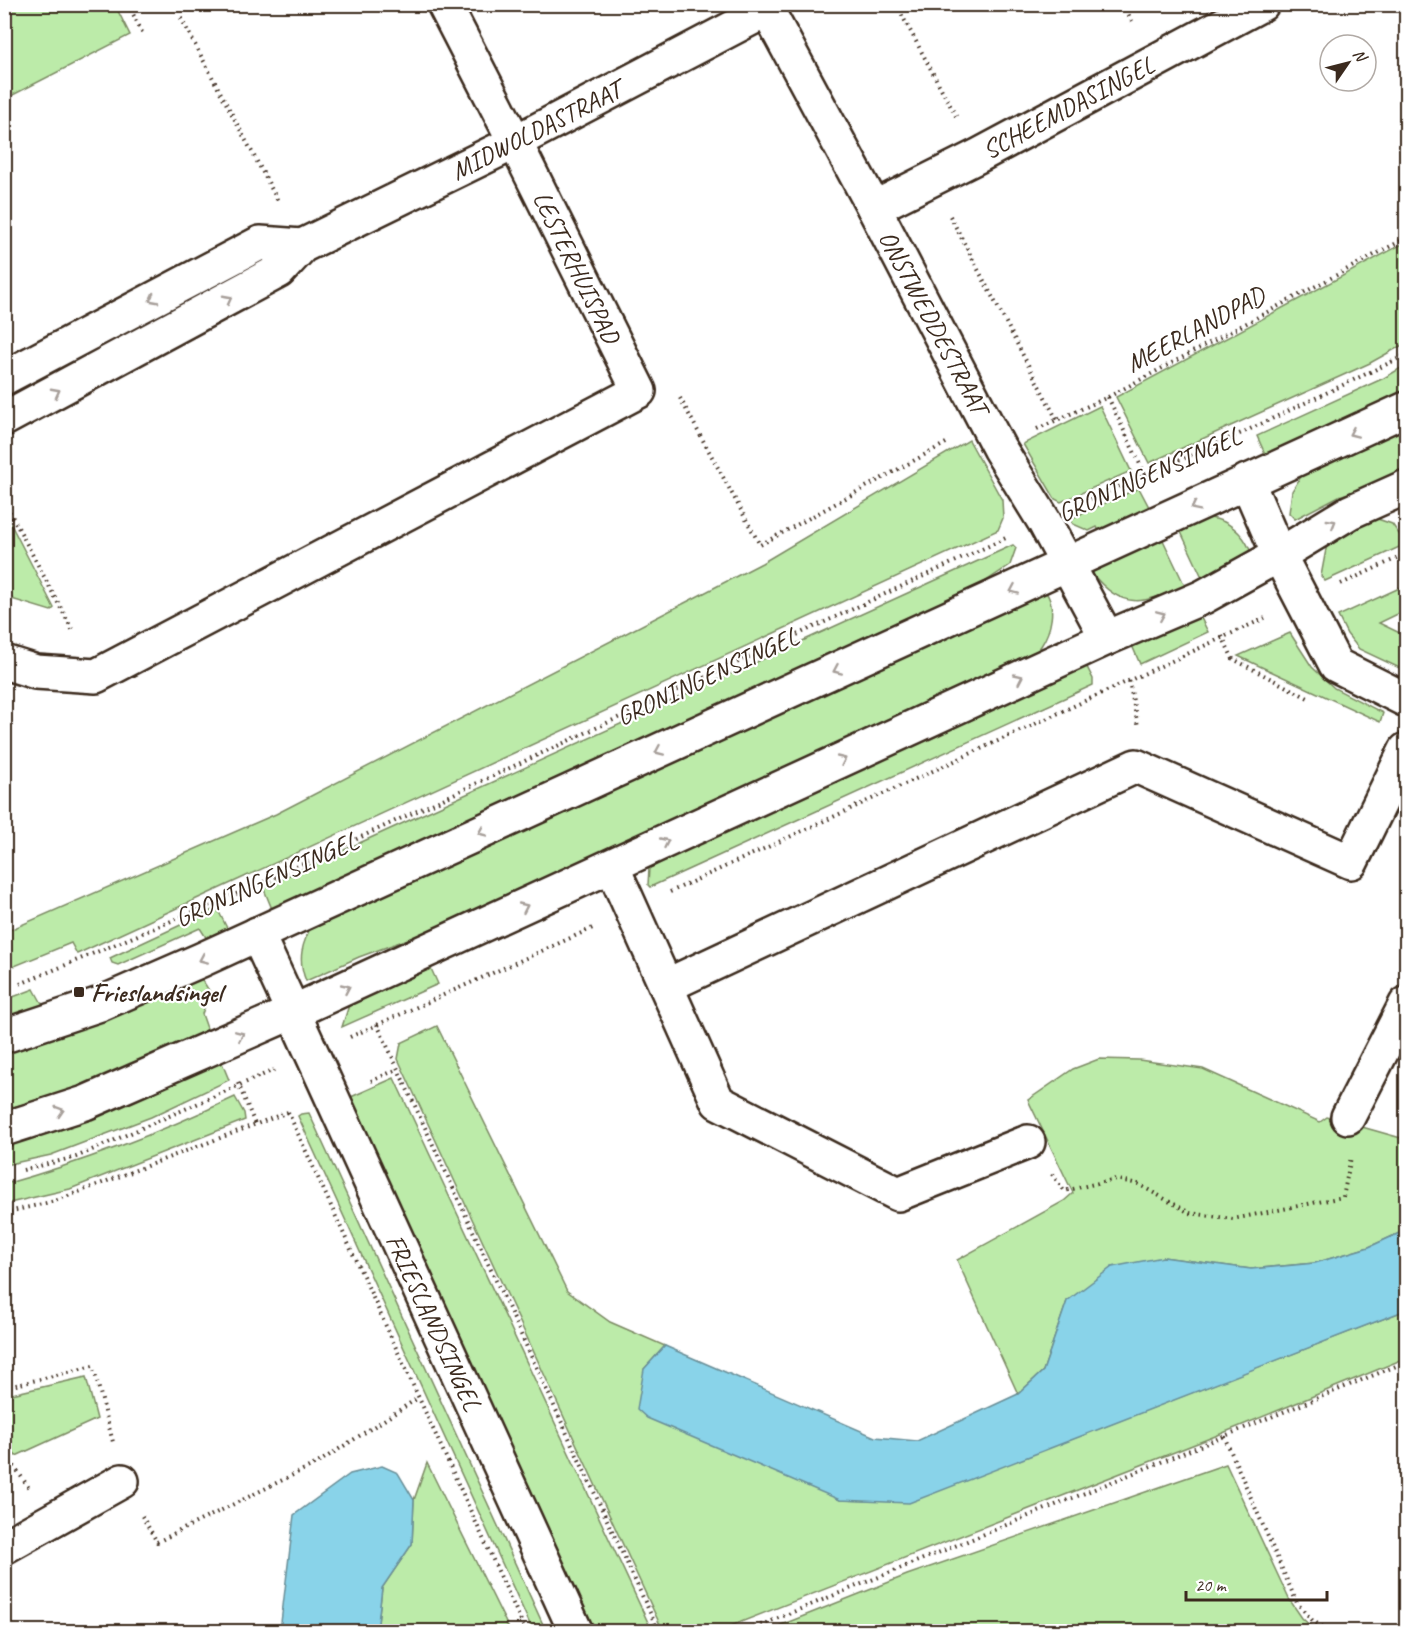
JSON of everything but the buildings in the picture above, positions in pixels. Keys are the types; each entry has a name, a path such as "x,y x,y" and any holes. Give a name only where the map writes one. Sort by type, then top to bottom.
{"street":[{"name":"LESTERHUISPAD","path":"444,4 636,385"},
{"name":"SCHEEMDASINGEL","path":"874,208 978,156 1262,4"},
{"name":"MIDWOLDASTRAAT","path":"4,419 279,272 302,246 515,142 765,7"},
{"name":"ONSTWEDDESTRAAT","path":"765,7 874,208 992,435 1044,520 1107,638"},
{"path":"4,378 260,243 302,246"},
{"path":"4,662 36,672 96,676 636,385"},
{"name":"GRONINGENSINGEL","path":"4,1036 100,1004 1407,409"},
{"name":"GRONINGENSINGEL","path":"1247,481 1279,555 1336,665 1407,700"},
{"path":"4,1129 85,1103 293,1012 1107,638 1203,597 1350,512 1407,487"},
{"path":"666,986 1136,766 1351,862 1407,750"},
{"path":"612,866 718,1102 898,1194 1028,1142"},
{"name":"FRIESLANDSINGEL","path":"256,934 576,1632"},
{"path":"1348,1117 1407,1004"},
{"path":"4,1547 122,1480"}],"path":[{"path":"128,4 144,36"},
{"path":"896,4 978,156"},
{"path":"181,18 302,246"},
{"path":"931,180 1056,420"},
{"name":"MEERLANDPAD","path":"636,385 667,376 760,545 992,435 1056,420 1108,397 1407,238"},
{"name":"GRONINGENSINGEL","path":"15,986 264,882 1044,520 1244,432 1407,355"},
{"path":"4,501 96,676"},
{"path":"15,1171 76,1157 312,1054 632,910 1407,554"},
{"path":"377,1024 659,1632"},
{"path":"4,1213 55,1201 288,1112 332,1099 398,1069"},
{"name":"FRIESLANDSINGEL","path":"288,1112 526,1632"},
{"path":"1028,1142 1064,1191 1116,1179 1138,1184 1190,1213 1233,1219 1343,1197 1354,1137 1348,1117"},
{"path":"744,1632 1407,1362"},
{"path":"4,1388 93,1366 122,1480 157,1542 319,1462 418,1398"},
{"path":"1224,1436 1298,1603 1313,1622 1331,1632"}],"green space":[{"path":"5,4 115,5 130,35 5,99"},
{"path":"1406,242 1406,343 1370,363 1149,463 1116,397"},
{"path":"1406,365 1406,392 1266,456 1257,436 1384,378"},
{"path":"1100,406 1131,471 1061,502 1055,499 1023,444"},
{"path":"1406,422 1406,471 1372,486 1339,496 1295,519 1289,513 1292,491 1303,473"},
{"path":"969,440 1002,500 1003,518 998,530 77,954 71,943 5,970 5,928 10,930 276,814 762,563"},
{"path":"1139,488 1150,509 1100,533 1097,527 1089,531 1071,521 1072,518"},
{"path":"4,511 54,608 51,611 5,597"},
{"path":"1369,516 1392,524 1399,534 1406,530 1406,544 1325,581 1321,576 1327,544 1341,537"},
{"path":"1210,518 1223,521 1234,528 1250,550 1247,555 1204,576 1201,575 1181,532"},
{"path":"1162,538 1185,586 1157,597 1134,601 1123,599 1113,593 1090,571"},
{"path":"1013,545 1016,548 1010,565 974,589 272,909 263,887"},
{"path":"1406,585 1406,610 1379,623 1406,636 1406,671 1359,649 1347,634 1338,616"},
{"path":"1045,591 1052,611 1048,633 1041,646 1024,663 466,918 359,957 306,981 301,958 306,937 313,923"},
{"path":"1198,612 1208,632 1140,664 1131,643"},
{"path":"1290,633 1312,667 1334,688 1383,713 1380,722 1238,656"},
{"path":"1085,663 1093,679 1093,685 650,887 648,885 649,868 656,865 654,861"},
{"path":"217,908 228,930 207,939 200,928 118,965 112,963 110,958"},
{"path":"429,964 438,984 342,1027 349,1005"},
{"path":"201,978 210,992 202,1014 209,1034 83,1085 5,1109 4,1053 18,1050"},
{"path":"34,989 45,1009 5,1023 5,1000"},
{"path":"437,1026 567,1291 610,1322 665,1346 644,1369 840,1500 909,1502 1406,1310 1406,1358 1218,1435 718,1631 663,1631 398,1059 401,1043"},
{"path":"220,1058 229,1080 151,1117 51,1155 5,1165 5,1139"},
{"path":"1099,1059 1139,1060 1203,1069 1320,1122 1327,1117 1401,1138 1406,1127 1406,1230 1369,1247 1315,1263 1251,1269 1163,1257 1067,1301 1043,1371 1018,1394 957,1260 1064,1201 1073,1193 1028,1100 1073,1069"},
{"path":"394,1078 652,1631 594,1631 351,1097"},
{"path":"235,1097 244,1113 245,1120 70,1189 5,1204 5,1184 122,1145"},
{"path":"309,1113 546,1631 533,1631 298,1116"},
{"path":"86,1377 97,1419 16,1456 5,1443 5,1405 12,1394"},
{"path":"427,1463 510,1631 377,1632 382,1588 412,1544 414,1500"},
{"path":"1226,1464 1289,1599 1302,1618 1316,1631 766,1631 907,1575"}],"water":[{"path":"1406,1230 1406,1310 909,1503 840,1500 647,1418 637,1409 644,1369 665,1346 875,1437 917,1441 1018,1394 1043,1371 1067,1301 1112,1267 1163,1257 1251,1269 1315,1263 1369,1247"},
{"path":"382,1466 398,1473 414,1500 412,1544 382,1588 377,1631 280,1631 294,1515 350,1474"}],"place":[{"name":"Frieslandsingel","path":"79,992"}]}
